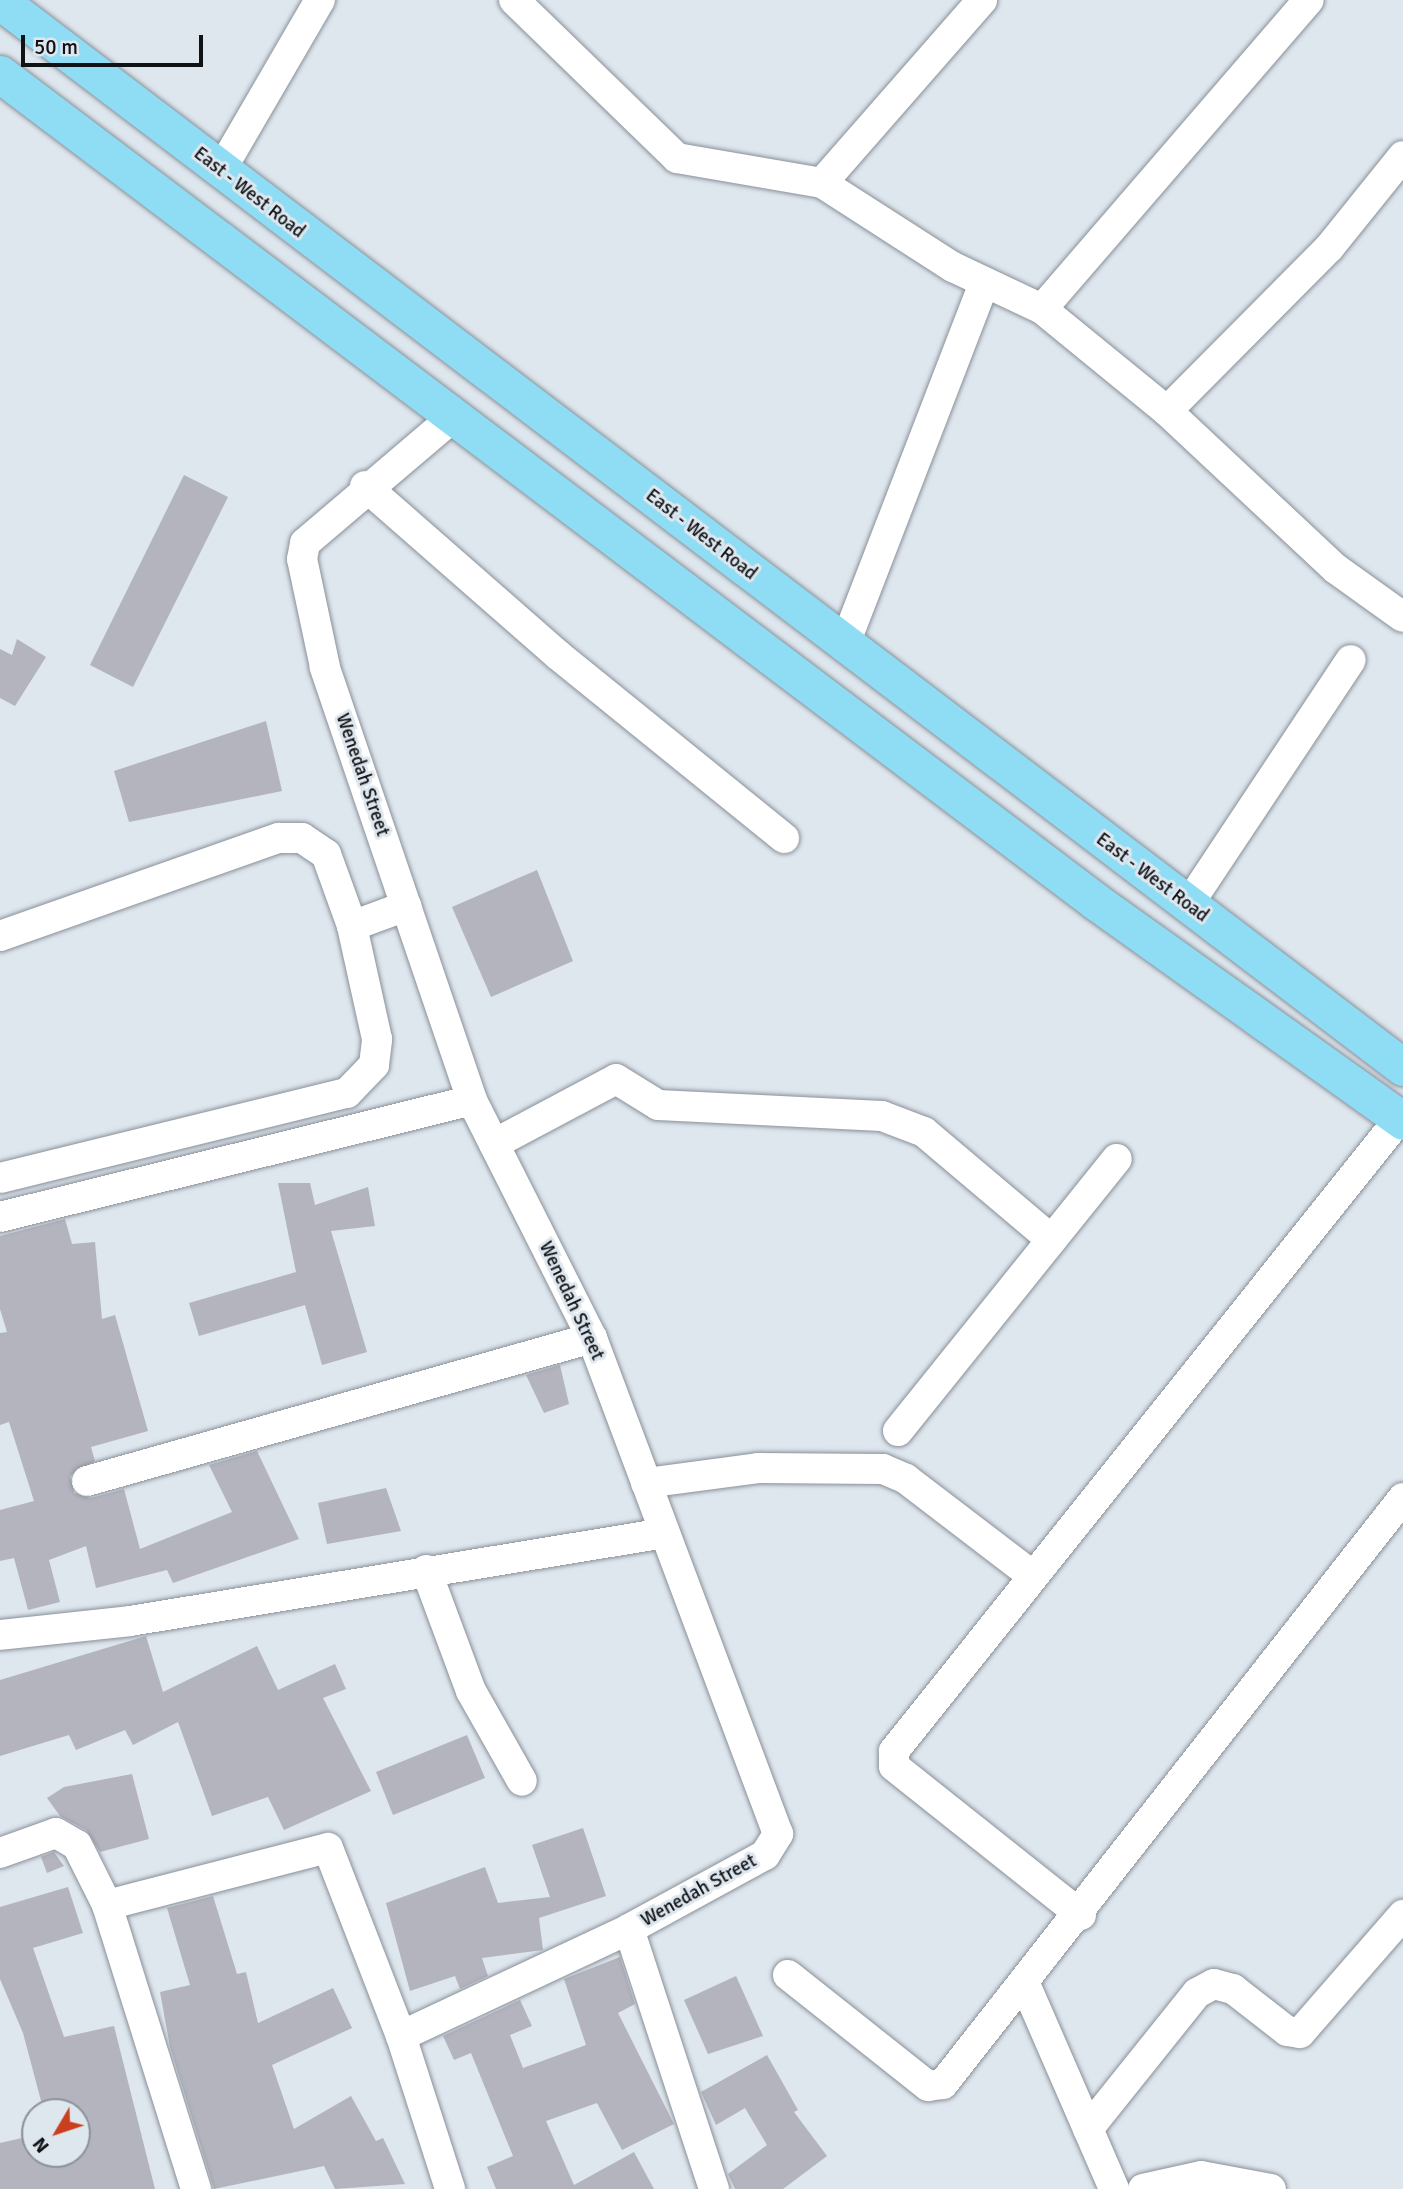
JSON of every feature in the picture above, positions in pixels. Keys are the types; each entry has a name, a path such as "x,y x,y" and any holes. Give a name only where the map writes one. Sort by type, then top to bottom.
{"main road":[{"name":"East - West Road","path":"0,1 844,646 1403,1067"},
{"path":"0,74 1095,901 1401,1119"}],"street":[{"path":"221,170 320,0"},
{"path":"514,0 677,158 822,183 984,282 1042,309 1167,411 1336,569 1403,617"},
{"path":"822,183 982,0"},
{"path":"1042,309 1309,0"},
{"path":"1167,411 1329,248 1403,156"},
{"path":"844,646 984,282"},
{"name":"Wenedah Street","path":"401,2036 629,1929 765,1855 778,1834 592,1338 472,1100 325,667 302,559 314,529 453,417"},
{"path":"365,486 558,655 784,838"},
{"path":"1188,905 1351,660"},
{"path":"0,936 279,838 302,838 326,855 352,926 377,1038 374,1065 347,1093 0,1178"},
{"path":"352,926 406,906"},
{"path":"494,1144 616,1079 658,1105 882,1116 932,1138 1052,1240"},
{"path":"0,1217 472,1100"},
{"path":"1081,1914 891,1759 1033,1576 1401,1119"},
{"path":"898,1431 1117,1159"},
{"path":"87,1481 592,1338"},
{"path":"646,1483 758,1468 883,1469 906,1479 1033,1576"},
{"path":"788,1975 936,2087 1026,1984 1403,1498"},
{"path":"0,1635 130,1621 426,1570 665,1533"},
{"path":"426,1570 471,1691 522,1781"},
{"path":"0,1853 56,1833 67,1836 107,1905 196,2189"},
{"path":"107,1905 328,1848 401,2036 450,2189"},
{"path":"1088,2129 1197,1993 1214,1983 1233,1989 1287,2031 1300,2033 1403,1914"},
{"path":"629,1929 714,2189"},
{"path":"1026,1984 1114,2189"},
{"path":"1143,2189 1201,2176 1262,2187"}],"building":[{"path":"184,475 228,497 133,687 90,665"},
{"path":"17,639 46,657 15,706 0,698 0,649 12,655"},
{"path":"266,721 282,791 129,822 114,771"},
{"path":"537,870 573,961 491,997 452,907"},
{"path":"278,1183 310,1183 315,1205 368,1187 375,1226 331,1231 367,1352 322,1365 305,1305 199,1336 189,1303 296,1272"},
{"path":"65,1219 72,1244 95,1242 102,1319 115,1315 148,1431 91,1447 95,1461 70,1476 74,1493 91,1498 124,1489 140,1549 232,1512 209,1465 257,1451 299,1539 173,1583 167,1570 96,1588 86,1546 49,1560 60,1602 28,1610 14,1558 0,1561 0,1510 34,1501 9,1422 0,1425 0,1333 7,1332 0,1309 0,1236"},
{"path":"560,1365 569,1404 544,1413 526,1375"},
{"path":"386,1488 401,1531 327,1544 318,1503"},
{"path":"146,1636 163,1692 257,1646 278,1690 335,1664 346,1689 323,1698 371,1791 284,1830 268,1797 212,1816 178,1722 133,1745 125,1730 76,1750 69,1735 0,1756 0,1680"},
{"path":"467,1735 485,1778 393,1815 376,1772"},
{"path":"132,1774 149,1839 100,1852 86,1830 60,1816 47,1798 64,1787"},
{"path":"583,1828 606,1896 539,1918 543,1950 482,1958 488,1976 460,1989 455,1976 410,1991 386,1903 485,1867 498,1903 550,1897 532,1845"},
{"path":"54,1852 64,1866 47,1873 41,1857"},
{"path":"68,1887 83,1933 33,1948 64,2037 114,2026 155,2189 0,2189 0,2143 21,2138 21,2168 91,2168 91,2098 40,2098 23,2033 0,1979 0,1907"},
{"path":"213,1896 237,1974 246,1972 258,2023 333,1988 352,2028 272,2065 294,2129 351,2096 376,2141 383,2138 405,2184 335,2189 324,2166 214,2189 170,2047 160,1992 190,1985 167,1908"},
{"path":"620,1957 635,2004 618,2013 674,2124 622,2150 597,2103 546,2121 574,2185 634,2152 654,2189 496,2189 487,2167 513,2156 471,2053 454,2060 443,2036 520,2000 532,2026 510,2035 523,2068 586,2045 564,1979"},
{"path":"736,1976 763,2036 708,2054 684,2000"},
{"path":"767,2055 798,2110 794,2112 827,2156 783,2189 735,2189 728,2174 767,2145 745,2108 716,2125 701,2092"}]}
